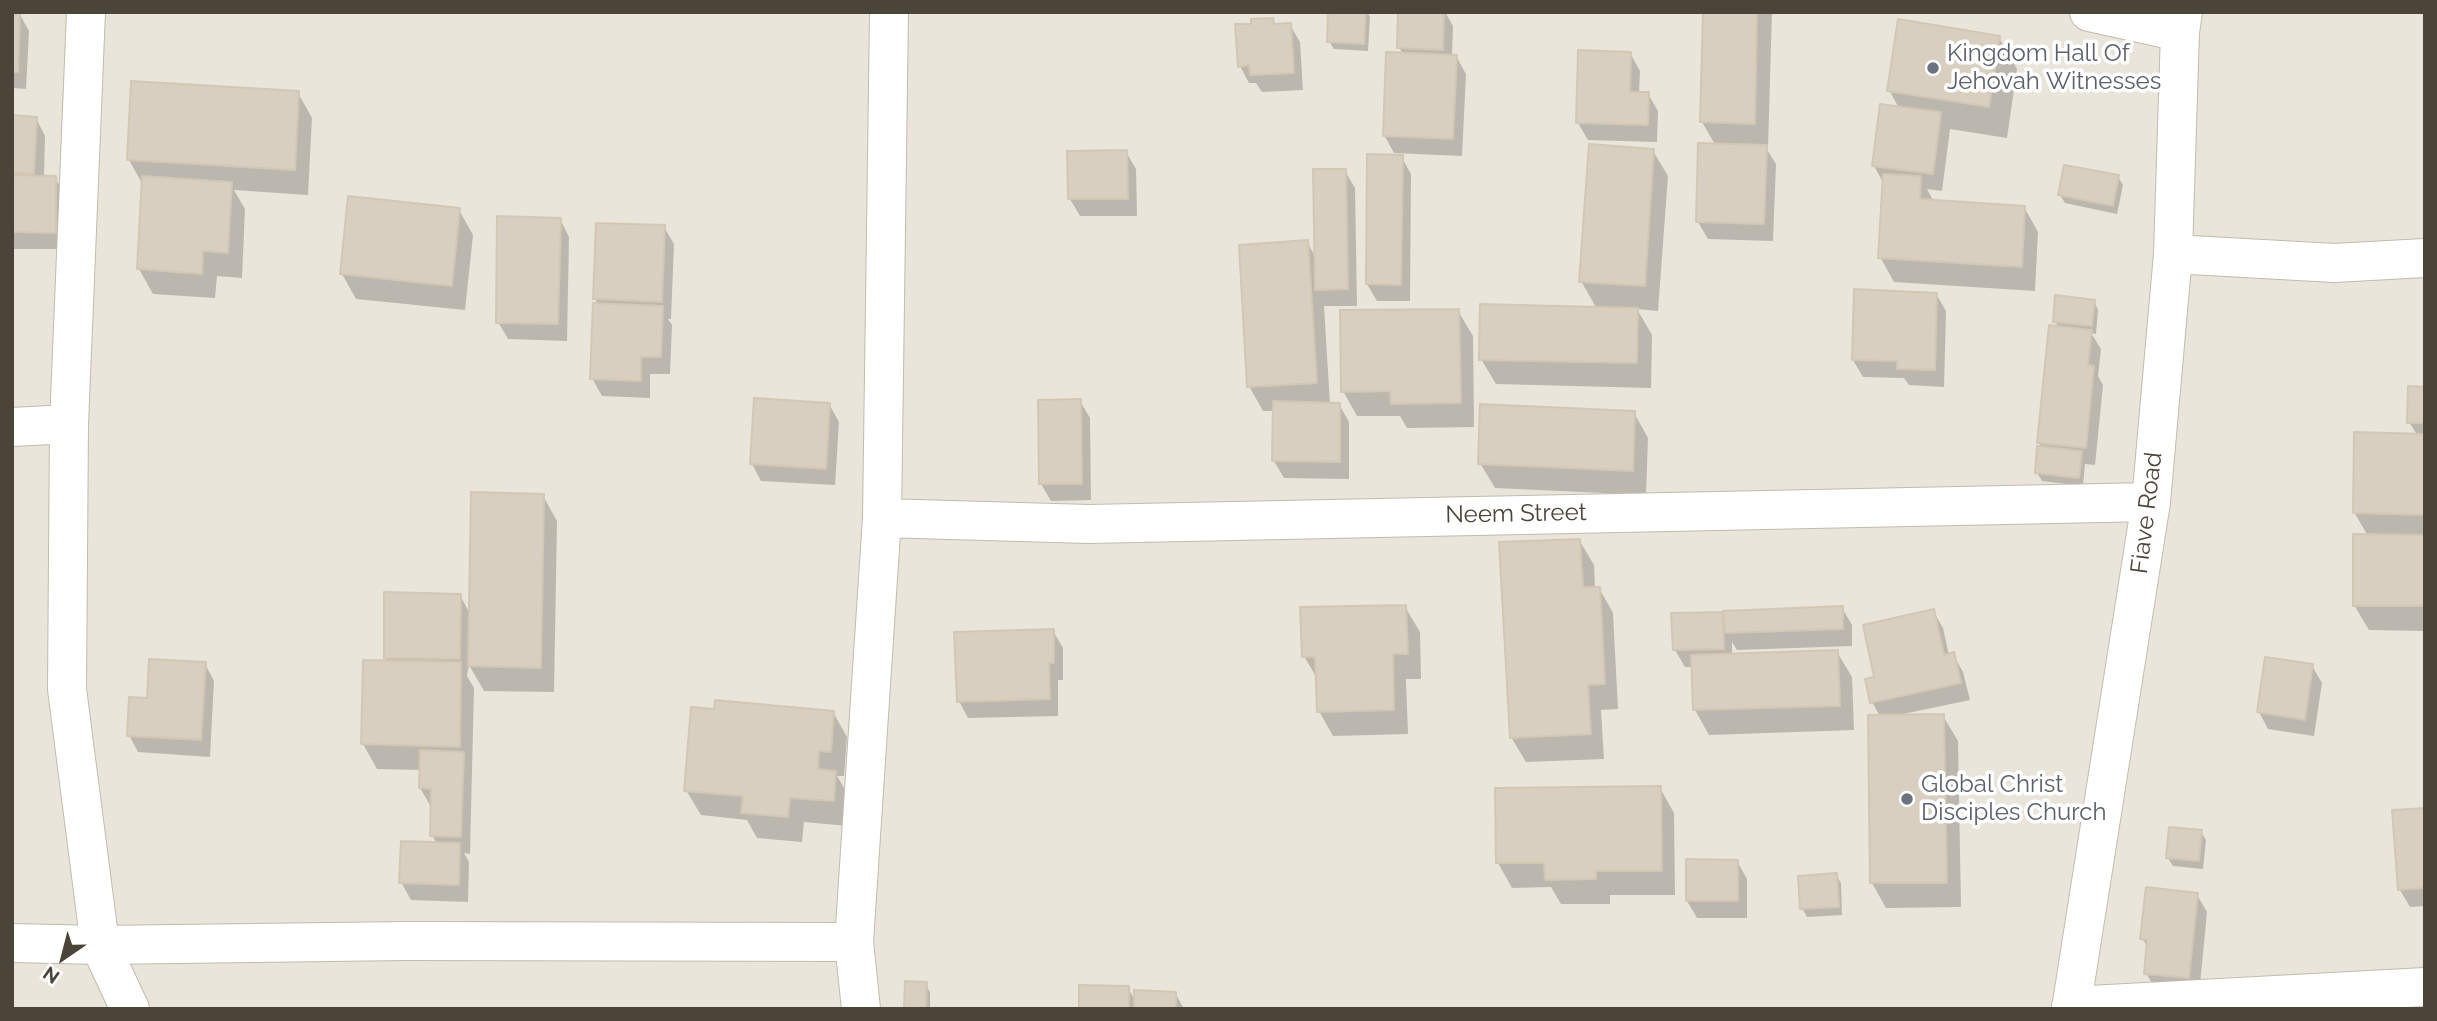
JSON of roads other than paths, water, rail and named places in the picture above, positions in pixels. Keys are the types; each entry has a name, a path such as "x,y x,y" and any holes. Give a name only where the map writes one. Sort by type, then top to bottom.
{"street":[{"path":"86,12 69,424 67,689 100,946 130,1009"},
{"path":"861,1009 854,942 882,517 889,12"},
{"path":"2089,12 2181,22"},
{"name":"Fiave Road","path":"2071,1007 2151,502 2173,254 2181,22"},
{"path":"2173,254 2334,263 2425,258"},
{"path":"12,426 69,424"},
{"name":"Neem Street","path":"882,517 1089,524 2151,502"},
{"path":"12,943 100,946 406,941 854,942"},
{"path":"2071,1007 2425,988"}],"place":[{"name":"Kingdom Hall Of Jehovah Witnesses","path":"1933,68"},
{"name":"Global Christ Disciples Church","path":"1907,799"}]}
